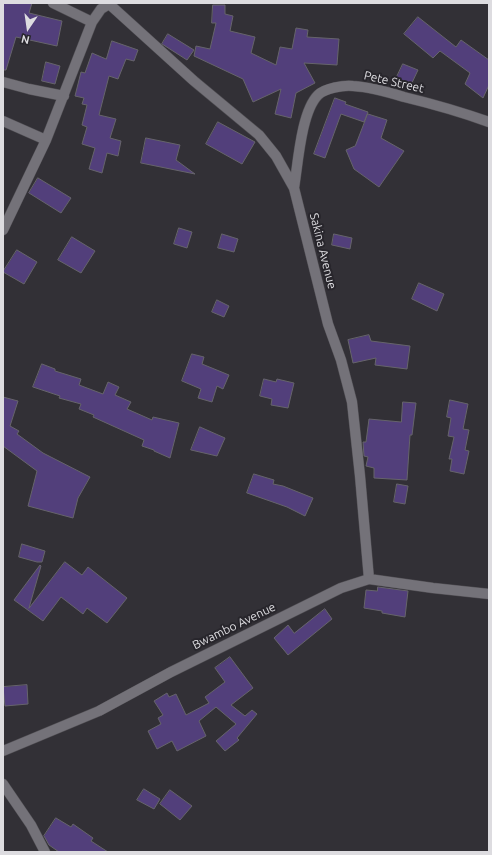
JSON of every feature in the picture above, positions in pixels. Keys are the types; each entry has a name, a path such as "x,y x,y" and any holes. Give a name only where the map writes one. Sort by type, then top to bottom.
{"street":[{"path":"53,3 92,22"},
{"path":"3,230 46,140 92,22 101,9 108,3"},
{"name":"Sakina Avenue","path":"108,3 194,81 259,135 276,156 294,188 328,324 341,360 352,402 369,579"},
{"path":"3,82 64,96"},
{"name":"Pete Street","path":"294,188 304,123 310,107 319,94 335,87 353,86 380,90 448,108 489,122"},
{"path":"3,121 46,140"},
{"name":"Bwambo Avenue","path":"3,751 99,711 171,672 341,588 369,579 489,594"},
{"path":"3,784 31,825 45,852"}],"building":[{"path":"3,3 32,3 29,13 62,21 57,46 16,37 6,70 3,70"},
{"path":"213,5 225,5 225,14 233,16 230,31 255,37 251,53 276,65 280,47 292,49 296,28 308,30 307,37 339,39 337,65 304,63 315,83 296,93 291,118 275,114 281,89 253,102 243,79 194,56 196,46 210,49 216,23 212,23"},
{"path":"418,17 456,47 461,40 489,60 489,85 483,98 465,84 470,73 440,51 433,58 404,34"},
{"path":"168,34 194,50 187,60 162,44"},
{"path":"112,41 138,50 134,61 126,59 118,79 109,76 99,115 116,119 110,138 121,141 118,156 107,153 102,173 89,169 95,148 82,144 87,127 82,125 87,105 82,104 84,98 75,96 81,72 85,73 92,53 106,59"},
{"path":"46,62 60,66 55,84 42,81"},
{"path":"403,64 418,70 410,87 395,81"},
{"path":"335,98 346,102 345,104 368,112 364,122 341,114 325,158 314,154"},
{"path":"368,114 387,120 381,138 404,151 379,187 354,169 346,150 355,146"},
{"path":"218,122 255,142 242,164 206,144"},
{"path":"146,138 180,145 176,160 195,174 141,163"},
{"path":"38,178 71,198 61,213 29,193"},
{"path":"179,228 192,232 187,248 174,244"},
{"path":"222,234 238,239 234,252 218,248"},
{"path":"334,234 352,238 350,249 332,245"},
{"path":"72,237 95,251 81,273 58,260"},
{"path":"17,250 37,262 24,284 3,272"},
{"path":"419,283 444,294 437,311 412,299"},
{"path":"217,300 229,306 224,317 212,312"},
{"path":"369,335 371,341 410,346 407,369 375,365 376,358 353,363 348,340"},
{"path":"192,354 204,357 202,364 229,375 223,389 217,386 212,402 198,398 201,389 182,381"},
{"path":"42,364 55,369 55,371 81,379 79,385 103,394 108,382 119,387 115,395 131,402 127,409 152,420 153,417 179,423 170,458 142,446 144,440 79,409 81,404 59,398 60,396 33,387"},
{"path":"264,379 276,382 277,379 294,383 288,408 271,405 272,399 260,396"},
{"path":"3,397 18,401 10,426 19,431 17,434 43,453 90,477 78,498 73,518 28,506 37,471 3,446"},
{"path":"450,400 468,404 463,429 469,430 465,450 469,451 464,474 450,471 452,459 449,459 454,437 448,436 451,418 447,417"},
{"path":"403,402 416,403 412,435 410,435 407,480 374,478 374,468 366,466 368,457 364,456 363,442 366,442 369,419 401,422"},
{"path":"200,427 225,438 217,456 191,450"},
{"path":"254,474 274,480 273,484 283,486 313,498 305,516 287,507 247,493"},
{"path":"397,484 408,486 405,504 394,502"},
{"path":"22,544 45,551 42,562 19,557"},
{"path":"65,562 82,575 88,567 127,598 107,623 87,608 83,614 61,597 43,621 14,600 40,565 41,566 29,608"},
{"path":"378,587 408,591 405,617 364,608 366,590 377,591"},
{"path":"325,609 332,619 288,655 274,638 288,625 294,633"},
{"path":"230,657 253,688 231,705 245,716 252,710 257,714 237,738 239,740 225,751 216,741 236,724 216,707 199,721 206,736 177,751 172,741 157,749 148,731 161,724 158,718 163,715 154,701 167,693 169,697 176,694 186,715 209,703 205,697 225,682 215,668"},
{"path":"27,685 28,704 5,706 3,687"},
{"path":"144,789 160,799 154,809 137,800"},
{"path":"170,790 192,806 180,820 160,804"},
{"path":"56,818 71,827 73,824 93,838 91,841 108,852 59,852 49,845 44,836"}]}
